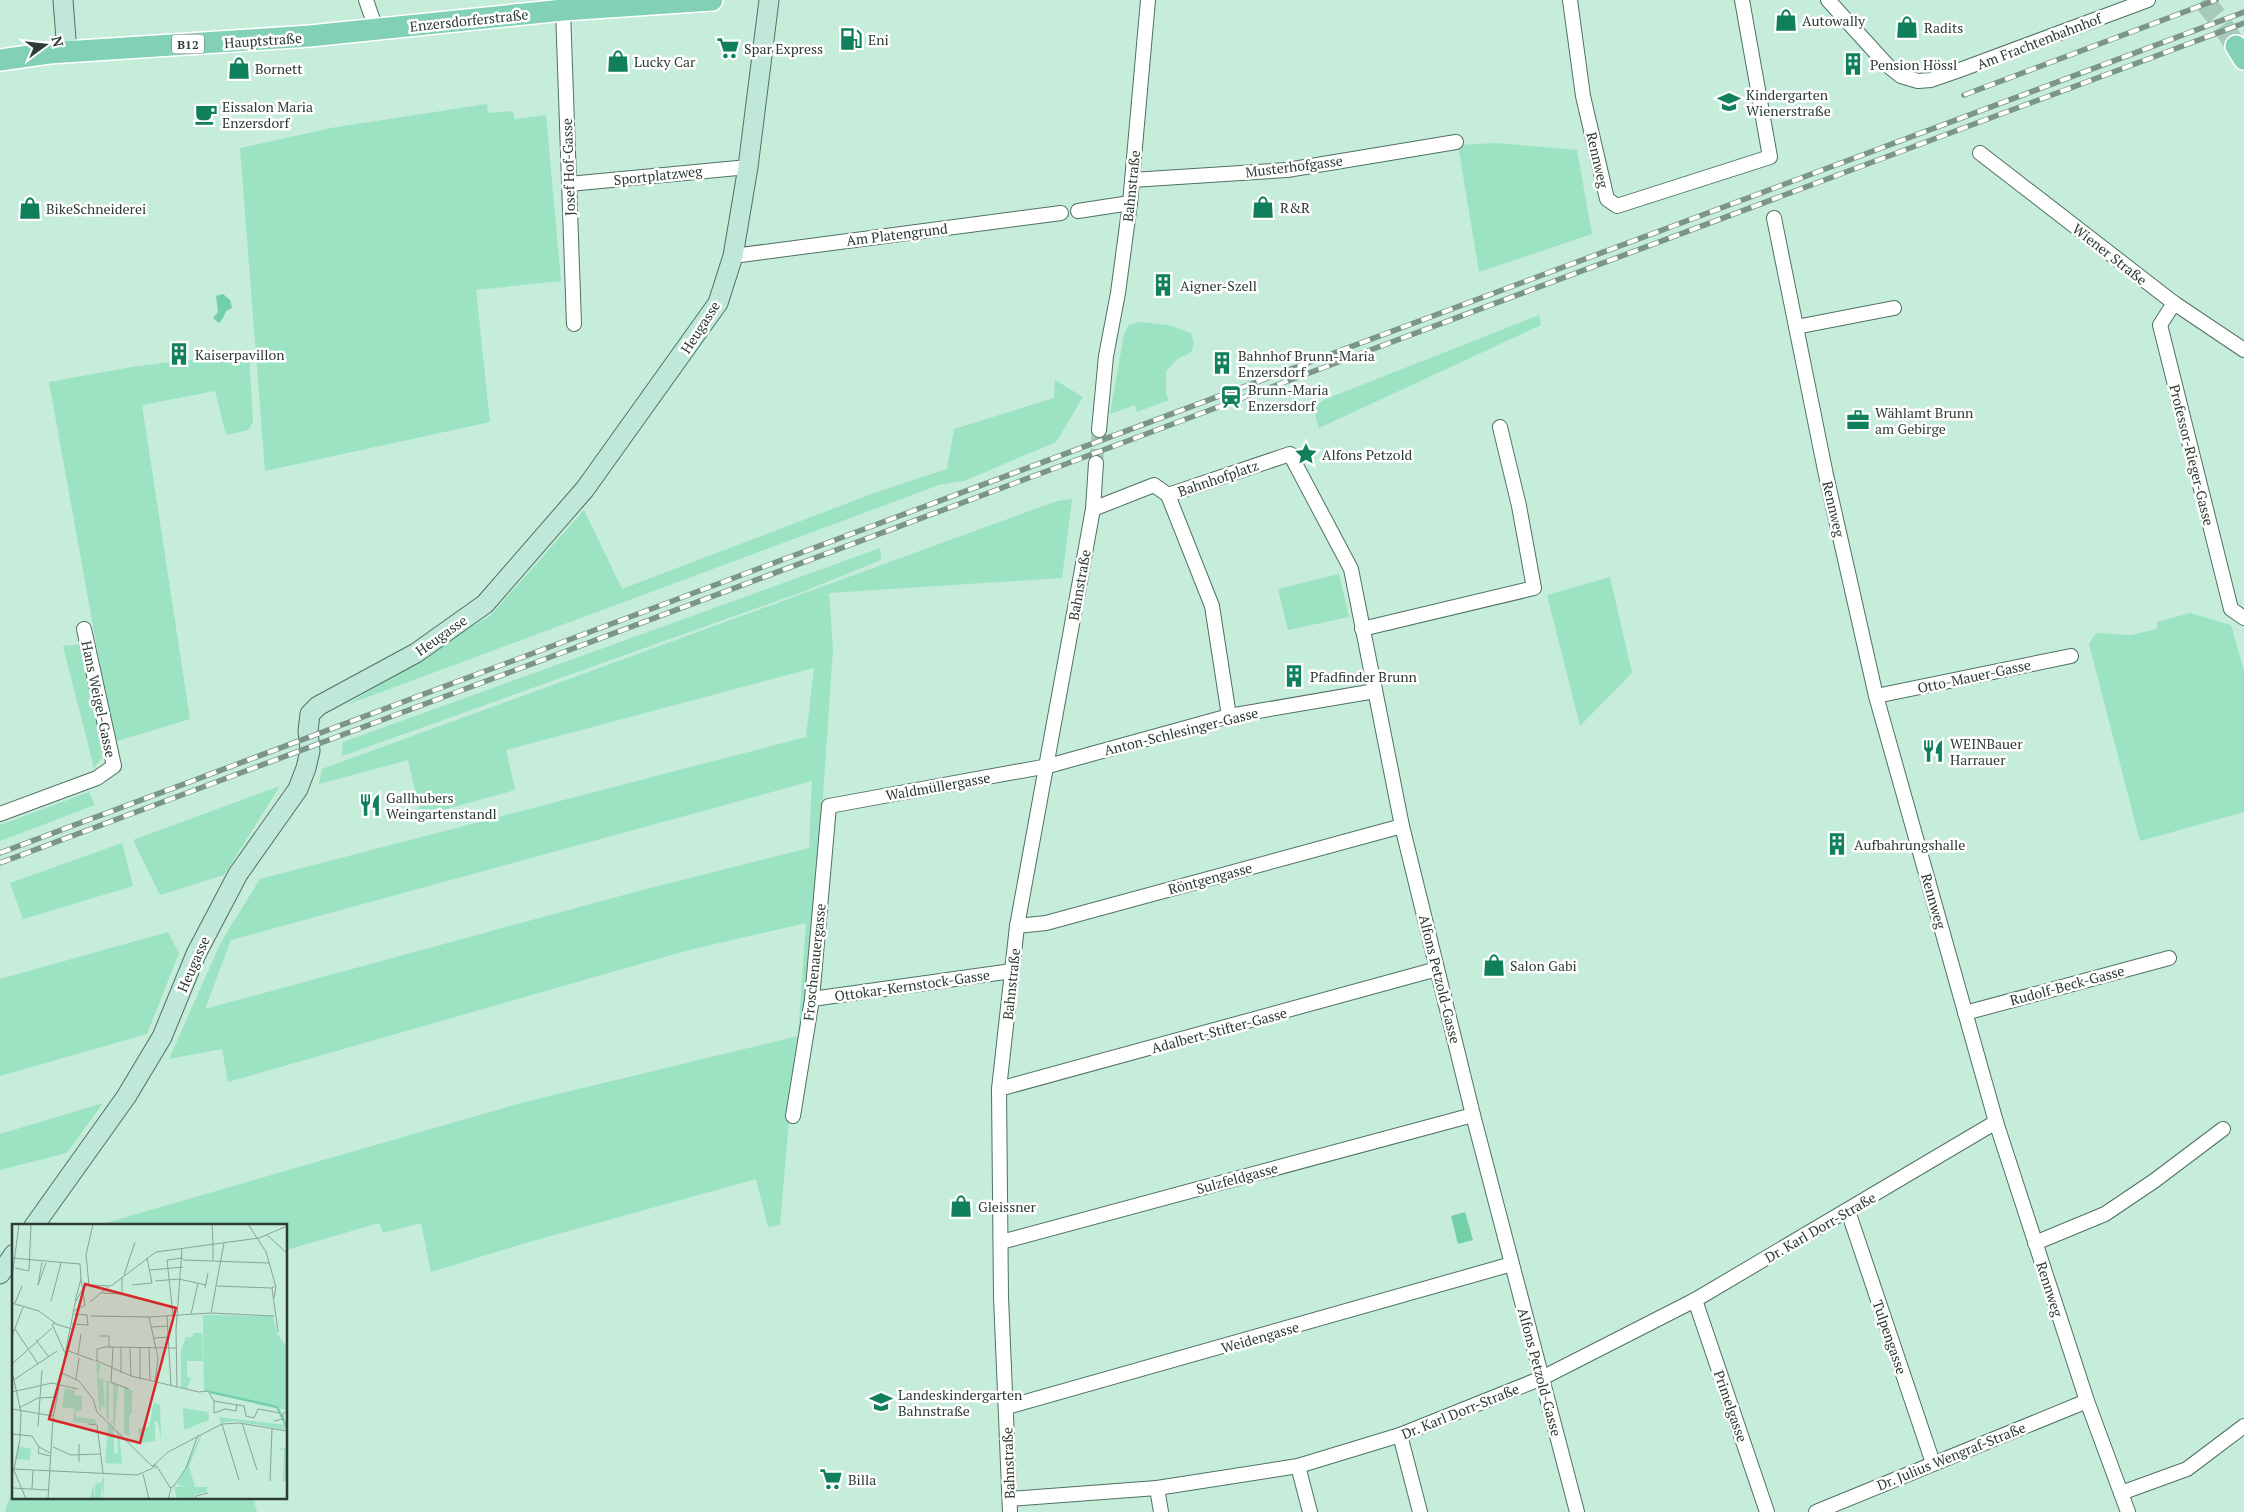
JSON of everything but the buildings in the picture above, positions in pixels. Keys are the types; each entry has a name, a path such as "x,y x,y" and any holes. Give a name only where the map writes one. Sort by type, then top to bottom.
{"main road":[{"name":"Enzersdorferstraße","path":"376,29 561,5 712,0"},
{"name":"Hauptstraße","path":"0,60 29,55 301,37 376,29"}],"street":[{"path":"63,0 67,52"},
{"path":"366,0 376,29"},
{"name":"Heugasse","path":"35,1224 126,1097 162,1037 196,954 238,874 298,789 310,751 308,730 310,714 318,706 416,653 484,604 585,489 718,303 733,256 748,166 769,0"},
{"name":"Bahnstraße","path":"1099,430 1106,356 1118,293 1130,203 1148,0"},
{"name":"Rennweg","path":"1570,0 1583,96 1607,199 1617,206 1770,157 1742,0"},
{"name":"Am Frachtenbahnhof","path":"1828,0 1887,65 1901,76 1918,81 1931,80 2148,0"},
{"name":"Josef Hof-Gasse","path":"561,5 574,324"},
{"name":"Musterhofgasse","path":"1132,180 1287,170 1456,142"},
{"name":"Wiener Straße","path":"1980,153 2174,303 2244,350"},
{"name":"Sportplatzweg","path":"569,184 748,166"},
{"path":"1078,211 1130,203"},
{"name":"Am Platengrund","path":"733,256 1061,213"},
{"name":"Rennweg","path":"1774,218 1826,475 1876,696 1996,1122 2087,1401 2128,1512"},
{"name":"Professor-Rieger-Gasse","path":"2174,303 2160,325 2231,609 2244,618"},
{"path":"1796,327 1894,308"},
{"path":"1362,629 1534,588 1519,506 1500,427"},
{"name":"Alfons Petzold-Gasse","path":"1290,454 1351,569 1402,826 1473,1115 1577,1512"},
{"name":"Bahnhofplatz","path":"1093,509 1154,485 1168,495 1290,454"},
{"name":"Bahnstraße","path":"1010,1505 1001,1297 999,1089 1017,926 1048,766 1093,509 1096,463"},
{"path":"1168,495 1212,606 1229,716"},
{"name":"Hans Weigel-Gasse","path":"0,814 97,778 114,766 84,629"},
{"name":"Otto-Mauer-Gasse","path":"1876,696 2071,656"},
{"name":"Anton-Schlesinger-Gasse","path":"1048,766 1229,716 1375,691"},
{"name":"Waldmüllergasse","path":"829,806 1048,766"},
{"name":"Froschenauergasse","path":"793,1116 812,999 829,806"},
{"name":"Röntgengasse","path":"1017,926 1046,923 1402,826"},
{"name":"Rudolf-Beck-Gasse","path":"1965,1013 2169,958"},
{"name":"Adalbert-Stifter-Gasse","path":"999,1089 1438,969"},
{"name":"Ottokar-Kernstock-Gasse","path":"812,999 1012,971"},
{"name":"Sulzfeldgasse","path":"1001,1242 1473,1115"},
{"name":"Dr. Karl Dorr-Straße","path":"1010,1505 1158,1488 1298,1466 1400,1436 1542,1378 1695,1300 1996,1122"},
{"path":"2035,1243 2105,1214 2154,1181 2223,1129"},
{"name":"Tulpengasse","path":"1848,1211 1933,1463"},
{"path":"0,1274 12,1257"},
{"name":"Weidengasse","path":"1007,1408 1512,1264"},
{"name":"Primelgasse","path":"1695,1300 1767,1512"},
{"name":"Dr. Julius Wengraf-Straße","path":"1816,1512 2087,1401"},
{"path":"2121,1493 2187,1469 2244,1426"},
{"path":"1400,1436 1420,1512"},
{"path":"1298,1466 1310,1512"},
{"path":"1158,1488 1161,1512"}],"shaded area":[{"path":"487,104 488,113 513,111 515,119 546,115 561,281 476,290 490,422 265,471 240,148 331,128"},
{"path":"1496,143 1577,150 1592,234 1479,272 1458,145"},
{"path":"223,294 230,300 232,308 226,311 219,323 213,318 218,312 216,296"},
{"path":"1539,315 1541,325 1319,428 1313,407 1326,399"},
{"path":"1139,322 1168,325 1191,333 1194,344 1191,352 1176,360 1166,372 1166,394 1169,400 1137,412 1135,405 1110,414 1124,334 1129,325"},
{"path":"249,352 253,422 248,430 226,435 215,391 142,405 190,719 114,742 49,382 132,367"},
{"path":"1055,380 1083,397 1056,442 964,481 939,485 346,705 491,615 584,510 622,589 877,492 947,469 954,429 1054,398"},
{"path":"1072,499 1062,578 829,593 833,649 809,1002 789,1120 780,1225 768,1227 756,1179 529,1242 431,1272 421,1223 383,1233 379,1223 288,1249 288,1224 102,1224 521,1103 798,1036 806,923 689,950 228,1082 222,1049 169,1059 221,942 260,879 806,737 814,668 506,750 515,790 421,816 408,760 319,784 322,769 1057,501","holes":["812,781 809,848 646,889 205,1009 231,940"]},
{"path":"880,548 881,560 805,591 342,756 343,742"},
{"path":"1339,574 1349,617 1288,630 1278,589"},
{"path":"1610,577 1632,673 1580,726 1547,595"},
{"path":"2190,613 2231,625 2244,671 2244,812 2140,841 2089,644 2096,633 2131,635 2157,629 2157,622"},
{"path":"83,644 103,757 94,768 63,646"},
{"path":"280,786 224,875 160,895 133,840"},
{"path":"89,792 95,805 0,841 0,825"},
{"path":"122,843 133,886 23,919 10,883"},
{"path":"168,932 179,953 147,1034 0,1076 0,979"},
{"path":"103,1103 67,1153 0,1170 0,1134"},
{"path":"1465,1212 1473,1240 1458,1244 1451,1216"},
{"path":"12,1489 12,1500 254,1500 257,1512 5,1512"}],"tunnel":[{"path":"2203,0 2236,46"},
{"path":"1096,463 1099,430"}],"railway":[{"path":"1964,95 2216,0"},
{"path":"0,853 2244,12"},
{"path":"0,863 2244,23"}],"place":[{"name":"Autowally","path":"1786,20"},
{"name":"Radits","path":"1907,27"},
{"name":"Eni","path":"851,39"},
{"name":"Spar Express","path":"728,48"},
{"name":"Lucky Car","path":"618,61"},
{"name":"Pension Hössl","path":"1853,64"},
{"name":"Bornett","path":"239,68"},
{"name":"Kindergarten Wienerstraße","path":"1729,102"},
{"name":"Eissalon Maria Enzersdorf","path":"206,114"},
{"name":"R&R","path":"1263,207"},
{"name":"BikeSchneiderei","path":"30,208"},
{"name":"Aigner-Szell","path":"1163,285"},
{"name":"Kaiserpavillon","path":"179,354"},
{"name":"Bahnhof Brunn-Maria Enzersdorf","path":"1222,363"},
{"name":"Brunn-Maria Enzersdorf","path":"1231,397"},
{"name":"Wählamt Brunn am Gebirge","path":"1858,420"},
{"name":"Alfons Petzold","path":"1306,454"},
{"name":"Pfadfinder Brunn","path":"1294,676"},
{"name":"WEINBauer Harrauer","path":"1933,751"},
{"name":"Gallhubers Weingartenstandl","path":"370,805"},
{"name":"Aufbahrungshalle","path":"1837,844"},
{"name":"Salon Gabi","path":"1494,965"},
{"name":"Gleissner","path":"961,1206"},
{"name":"Landeskindergarten Bahnstraße","path":"881,1402"},
{"name":"Billa","path":"831,1479"}]}
